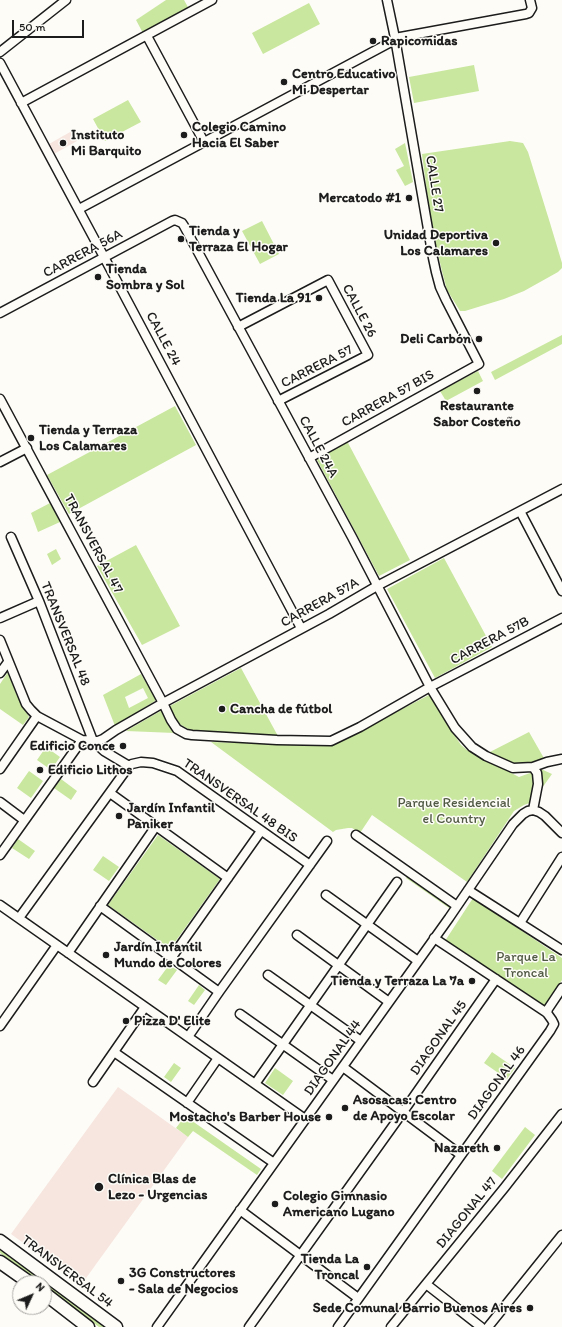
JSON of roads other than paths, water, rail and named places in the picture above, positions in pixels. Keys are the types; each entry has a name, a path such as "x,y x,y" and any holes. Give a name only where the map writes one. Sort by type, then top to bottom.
{"main road":[{"name":"TRANSVERSAL 54","path":"0,1241 116,1327"},
{"path":"0,1262 19,1275"},
{"path":"52,1300 88,1327"}],"street":[{"path":"0,52 66,0"},
{"path":"21,103 212,0"},
{"name":"CALLE 27","path":"387,0 395,38 432,258 440,287 479,364"},
{"path":"79,209 391,42 395,38 522,15 529,13 531,4"},
{"path":"147,36 204,142"},
{"name":"CALLE 24","path":"0,63 301,628"},
{"name":"CARRERA 56A","path":"0,313 175,220 179,221"},
{"name":"CALLE 24A","path":"179,221 184,226 309,458 430,687 456,728 472,747 486,756 513,768 533,767 562,759"},
{"name":"CALLE 26","path":"238,327 328,280 368,355"},
{"name":"CARRERA 57","path":"278,401 368,355"},
{"name":"CARRERA 57 BIS","path":"309,458 479,364"},
{"name":"TRANSVERSAL 47","path":"0,398 175,726 183,732 192,735 277,740 331,741 360,727 430,687"},
{"path":"0,462 27,448"},
{"name":"CARRERA 57A","path":"93,741 103,739 163,703 377,586 562,489"},
{"path":"520,511 562,591"},
{"name":"TRANSVERSAL 48","path":"11,537 39,601 93,741"},
{"path":"0,618 39,601"},
{"name":"CARRERA 57B","path":"430,687 562,618"},
{"path":"0,640 8,662 30,710 82,740 93,741 104,751 129,766 19,918"},
{"path":"0,673 8,662"},
{"path":"0,769 38,716"},
{"path":"0,854 82,740"},
{"name":"TRANSVERSAL 48 BIS","path":"129,766 141,762 153,763 177,771 310,866"},
{"path":"533,767 537,774 538,784 533,810 545,816 562,833"},
{"path":"110,793 228,878"},
{"path":"0,802 24,820"},
{"name":"DIAGONAL 44","path":"157,1327 334,1080 457,906 514,822 526,812 533,810"},
{"path":"68,953 156,826"},
{"path":"172,957 261,831"},
{"path":"356,835 457,906"},
{"path":"188,1037 328,841"},
{"path":"520,923 562,857"},
{"path":"255,1084 397,882"},
{"path":"468,890 562,950"},
{"path":"326,895 418,961"},
{"path":"0,905 305,1119"},
{"path":"100,906 219,992"},
{"path":"297,935 389,1002"},
{"path":"434,938 547,1012 562,988"},
{"path":"0,1026 57,945"},
{"path":"268,975 361,1041"},
{"name":"DIAGONAL 45","path":"249,1327 496,979"},
{"path":"92,1082 145,1007"},
{"name":"DIAGONAL 46","path":"338,1327 552,1028 554,1024 547,1012"},
{"path":"240,1014 334,1080"},
{"path":"114,1052 274,1163"},
{"path":"187,1103 218,1058"},
{"path":"343,1066 461,1155"},
{"name":"DIAGONAL 47","path":"392,1327 562,1114"},
{"path":"240,1210 358,1298"},
{"path":"488,1327 561,1238"},
{"path":"426,1284 481,1327"}],"place":[{"name":"Rapicomidas","path":"373,41"},
{"name":"Centro Educativo Mi Despertar","path":"284,82"},
{"name":"Colegio Camino Hacia El Saber","path":"184,135"},
{"name":"Instituto Mi Barquito","path":"63,143"},
{"name":"Mercatodo #1","path":"409,198"},
{"name":"Tienda y Terraza El Hogar","path":"181,239"},
{"name":"Unidad Deportiva Los Calamares","path":"496,243"},
{"name":"Tienda Sombra y Sol","path":"98,277"},
{"name":"Tienda La 91","path":"319,298"},
{"name":"Deli Carbón","path":"479,339"},
{"name":"Restaurante Sabor Costeño","path":"477,391"},
{"name":"Tienda y Terraza Los Calamares","path":"31,438"},
{"name":"Cancha de fútbol","path":"222,709"},
{"name":"Edificio Conce","path":"123,746"},
{"name":"Edificio Lithos","path":"40,770"},
{"name":"Jardín Infantil Paniker","path":"119,816"},
{"name":"Jardín Infantil Mundo de Colores","path":"106,955"},
{"name":"Tienda y Terraza La 7a","path":"472,981"},
{"name":"Pizza D' Elite","path":"126,1021"},
{"name":"Asosacas: Centro de Apoyo Escolar","path":"345,1108"},
{"name":"Mostacho's Barber House","path":"329,1117"},
{"name":"Nazareth","path":"497,1148"},
{"name":"Clínica Blas de Lezo - Urgencias","path":"99,1187"},
{"name":"Colegio Gimnasio Americano Lugano","path":"275,1204"},
{"name":"Tienda La Troncal","path":"367,1267"},
{"name":"3G Constructores - Sala de Negocios","path":"121,1281"},
{"name":"Sede Comunal Barrio Buenos Aires","path":"530,1308"}],"park label":[{"name":"Parque Residencial el Country","path":"454,812"},
{"name":"Parque La Troncal","path":"526,966"}]}
